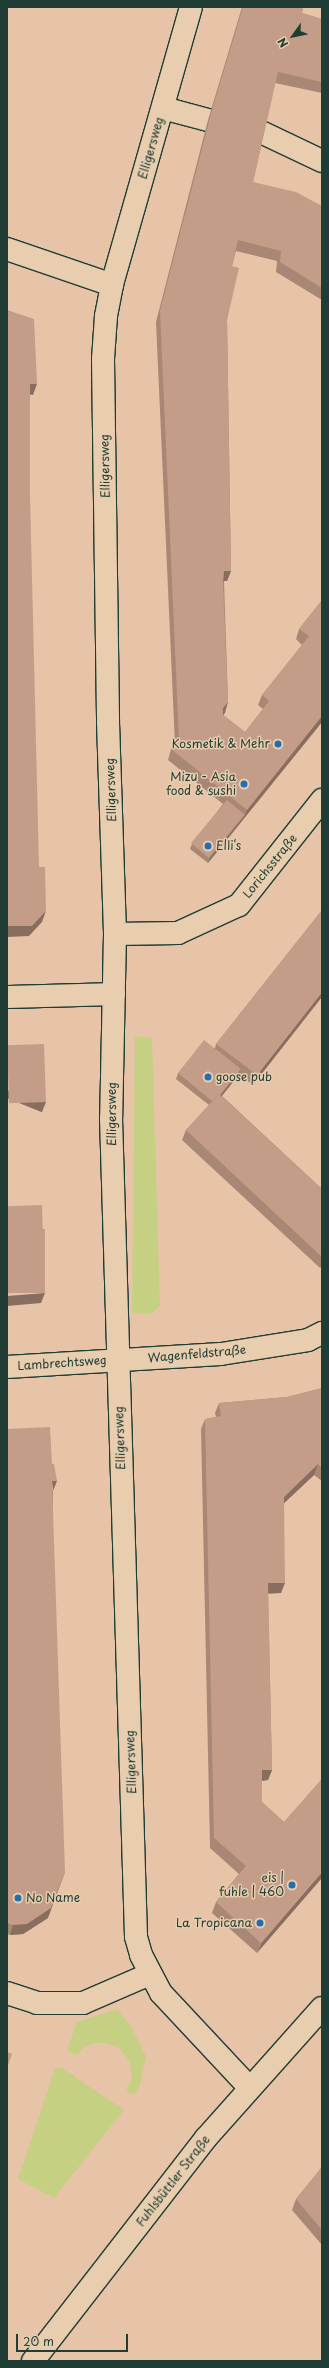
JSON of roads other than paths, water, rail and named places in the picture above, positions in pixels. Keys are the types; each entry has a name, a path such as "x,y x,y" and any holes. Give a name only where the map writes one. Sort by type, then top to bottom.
{"street":[{"name":"Elligersweg","path":"191,7 112,286 106,316 103,359 108,714 115,934 111,1118 136,1937 150,1974 169,2004 249,2087"},
{"path":"163,108 208,120"},
{"path":"263,133 322,161"},
{"path":"7,249 112,286"},
{"name":"Lorichsstraße","path":"115,934 178,933 239,904 322,800"},
{"path":"7,997 114,994"},
{"name":"Wagenfeldstraße","path":"118,1359 221,1354 308,1340 322,1333"},
{"name":"Lambrechtsweg","path":"7,1367 118,1359"},
{"path":"7,1993 37,2004 83,2003 150,1974"},
{"name":"Fuhlsbüttler Straße","path":"33,2361 206,2138 249,2087 322,2008"}],"place":[{"name":"Kosmetik & Mehr","path":"278,744"},
{"name":"Mizu - Asia food & sushi","path":"244,784"},
{"name":"Elli‘s","path":"208,846"},
{"name":"goose pub","path":"208,1077"},
{"name":"eis | fuhle | 460","path":"292,1885"},
{"name":"No Name","path":"18,1898"},
{"name":"La Tropicana","path":"260,1923"}]}
